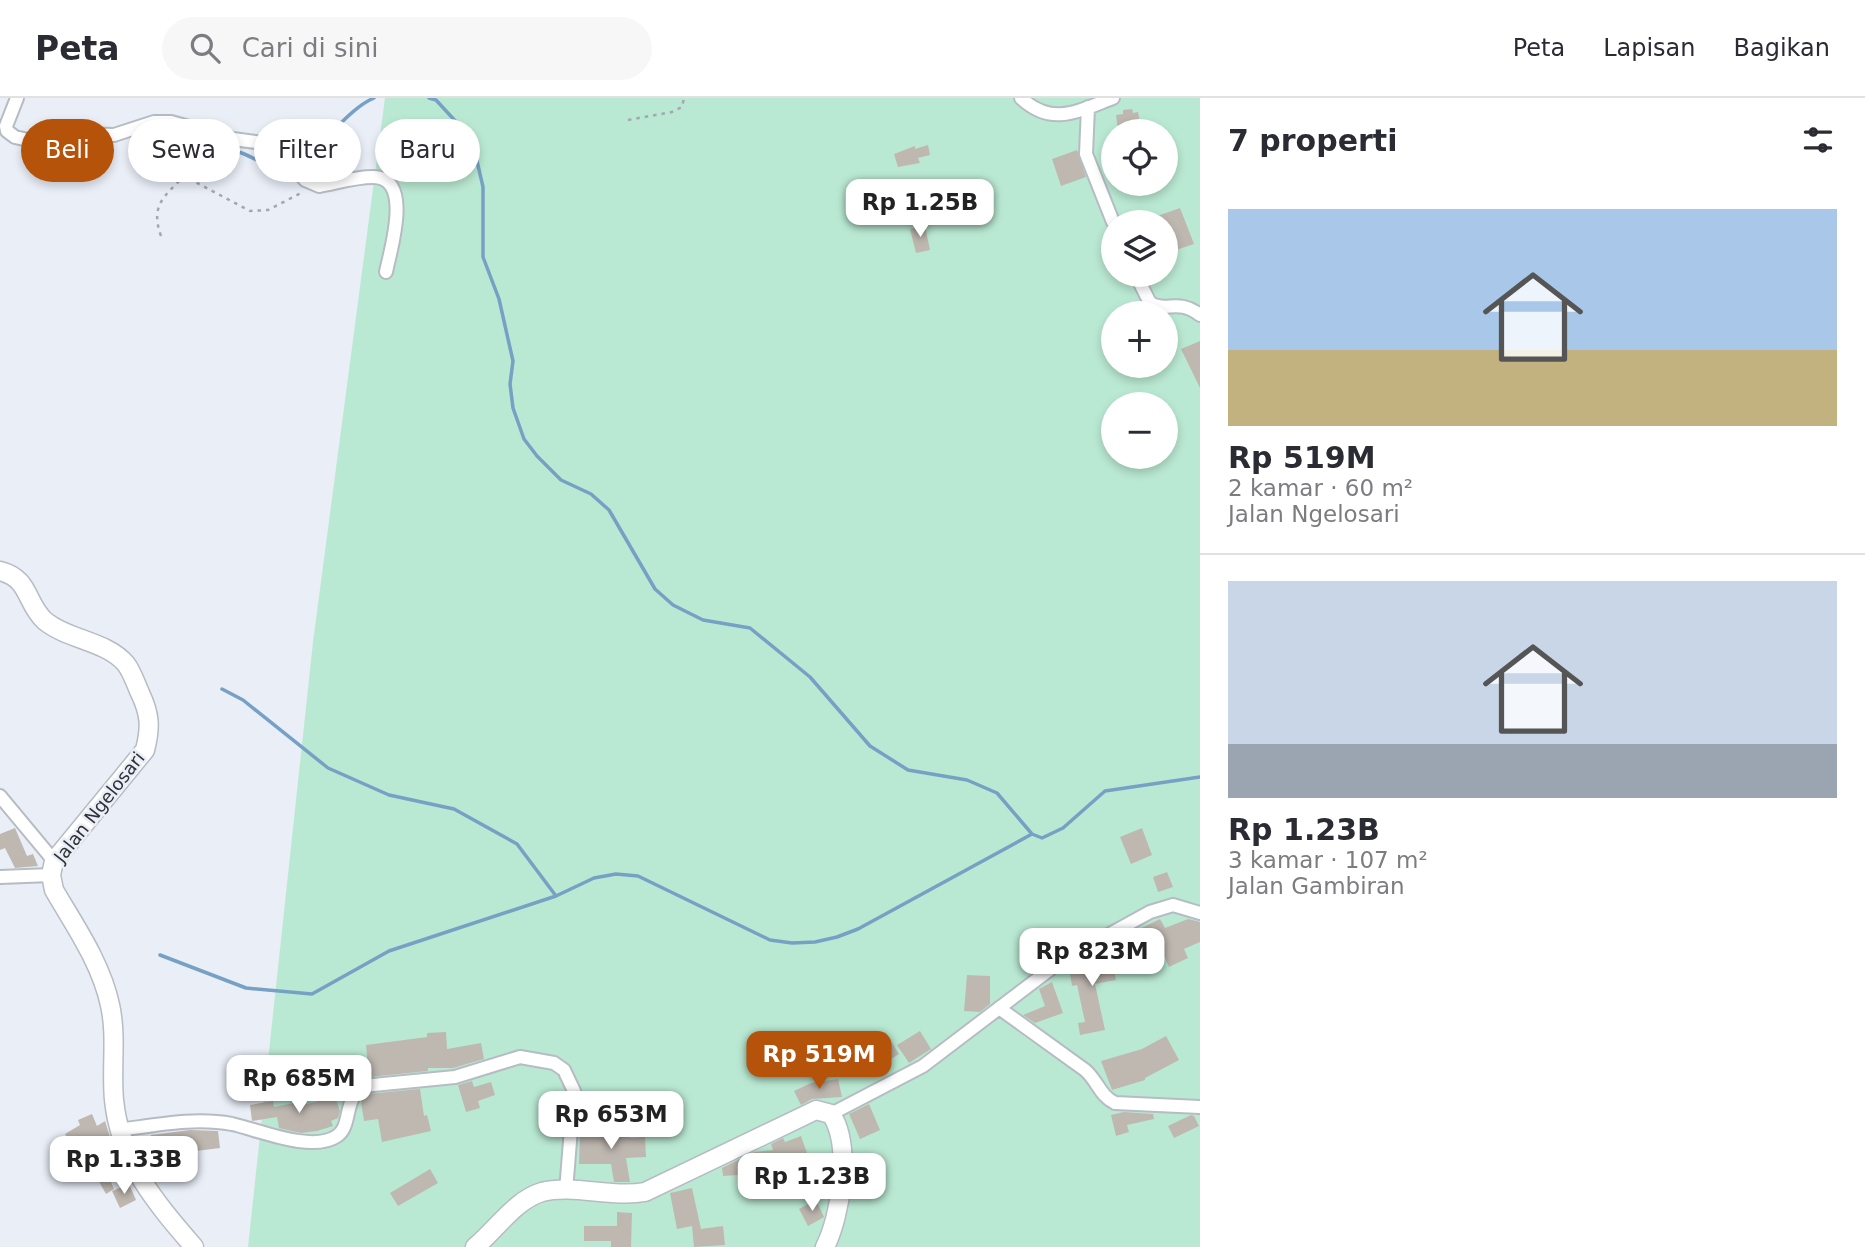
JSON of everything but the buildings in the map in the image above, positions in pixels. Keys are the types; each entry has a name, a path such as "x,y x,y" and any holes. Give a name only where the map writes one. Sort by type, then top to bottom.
{"street":[{"path":"18,98 6,126 7,131 15,137 28,140 83,134 114,135 128,131"},
{"path":"1021,98 1034,110 1058,116 1112,98"},
{"path":"1088,107 1086,154 1108,210"},
{"path":"240,140 278,145 287,149 292,163 311,184 319,186 375,176 385,181 398,209 386,272"},
{"path":"1142,287 1150,303 1162,307 1185,306 1200,315"},
{"name":"Jalan Ngelosari","path":"0,571 12,574 23,584 37,611 50,624 113,654 125,664 144,701 151,729 145,750 52,868 54,890 103,980 110,1004 114,1102 120,1130 141,1181 194,1247"},
{"path":"0,796 52,868 0,877"},
{"path":"475,1247 522,1203 542,1192 566,1191 625,1196 645,1192 807,1113 816,1110 831,1114 923,1066 1061,961 1150,912 1173,905 1200,914"},
{"path":"999,1008 1085,1070 1093,1077 1107,1099 1115,1103 1200,1107"},
{"path":"120,1130 172,1123 211,1122 301,1142 325,1140 335,1138 341,1133 350,1100 354,1092 363,1086 455,1077 512,1059 534,1057 554,1063 564,1070 574,1091 566,1191"},
{"path":"825,1247 837,1212 841,1181 840,1135 831,1114"}],"path":[{"path":"628,120 678,110 684,98"},
{"path":"161,236 156,212 160,201 178,182"},
{"path":"195,182 250,211 259,212 302,193 311,184"}],"green space":[{"path":"385,98 1200,98 1200,1247 248,1247 313,642 375,174 375,182 480,182 480,119 382,119"}],"waterway":[{"path":"240,152 274,166 292,163 316,147 350,114 374,98"},
{"path":"429,98 436,100 470,137 474,148 483,187 483,257 499,299 513,361 510,384 513,408 524,439 561,480 591,494 609,510 655,589 673,605 703,620 750,628 810,677 870,746 908,770 967,780 997,793 1032,834 1042,838 1063,828 1105,791 1200,777"},
{"path":"222,689 243,700 328,768 389,795 454,809 517,844 556,896"},
{"path":"160,955 246,988 312,994 389,951 556,896 594,878 616,874 638,876 770,940 815,942 858,929 1032,834"}]}
